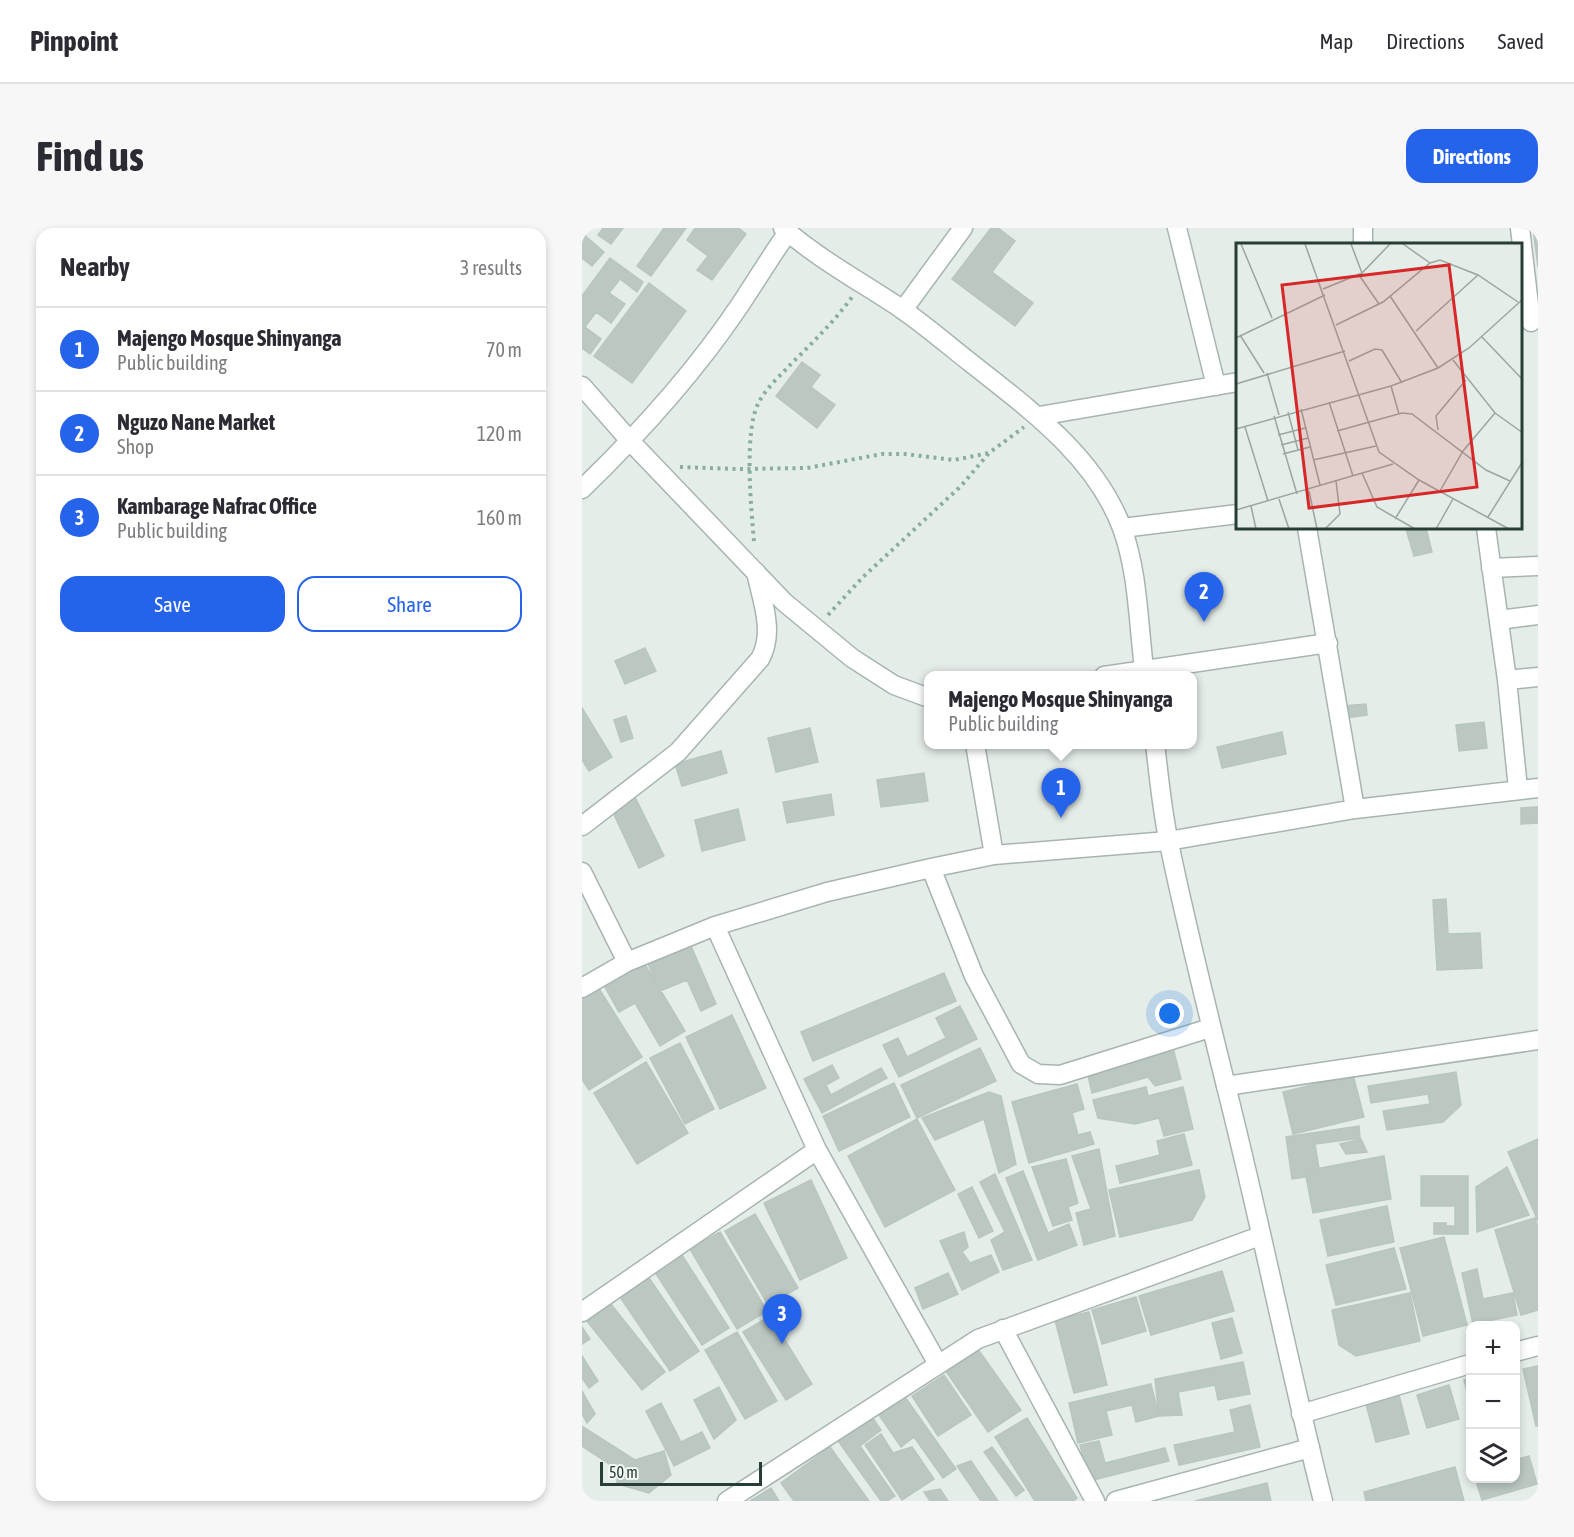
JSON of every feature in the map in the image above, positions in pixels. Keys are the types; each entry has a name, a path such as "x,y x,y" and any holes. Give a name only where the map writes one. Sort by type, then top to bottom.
{"street":[{"path":"903,310 963,228"},
{"path":"1177,228 1216,386"},
{"path":"1520,228 1522,243"},
{"path":"582,489 631,442 666,402 729,321 785,230 861,284 903,310 1039,416 1076,454 1108,497 1122,528 1133,567 1144,671"},
{"path":"1523,256 1530,323"},
{"path":"1039,416 1163,393 1236,382"},
{"path":"582,386 631,442 784,602 852,658 894,685 924,696"},
{"path":"1122,528 1236,514"},
{"path":"1307,530 1355,809"},
{"path":"1486,530 1507,680 1518,789"},
{"path":"1491,568 1538,566"},
{"path":"582,826 678,752 760,659 768,642 766,618 756,571"},
{"path":"1499,620 1538,615"},
{"path":"1150,671 1328,643"},
{"path":"1507,680 1538,677"},
{"path":"976,749 994,855"},
{"path":"1156,749 1168,841 1210,1028 1226,1086 1323,1501"},
{"path":"582,988 627,962 715,926 827,892 931,868 994,855 1168,841 1355,809 1538,788"},
{"path":"931,868 974,976 1021,1064 1038,1074 1060,1075 1210,1028"},
{"path":"582,872 627,962"},
{"path":"715,926 817,1150 938,1364"},
{"path":"1226,1086 1538,1040"},
{"path":"582,1312 817,1150"},
{"path":"727,1501 978,1339 1260,1236"},
{"path":"1003,1329 1095,1501"},
{"path":"1520,1351 1538,1346"},
{"path":"1301,1414 1466,1365"},
{"path":"1116,1501 1310,1448"}],"path":[{"path":"756,571 750,469 754,418 758,404 773,382 837,317 861,284"},
{"path":"816,630 863,577 961,486 989,453 1039,416"},
{"path":"654,465 750,469 807,468 882,454 905,454 954,460 989,453"}],"building":[{"path":"603,228 623,228 611,244 598,235"},
{"path":"664,228 686,228 651,276 637,266"},
{"path":"695,228 738,228 746,234 712,280 697,270 708,256 687,240"},
{"path":"991,228 998,228 1015,241 992,272 1033,303 1015,326 952,279"},
{"path":"1533,228 1538,228 1538,267"},
{"path":"582,233 604,252 592,266 582,258"},
{"path":"610,258 643,282 637,292 620,279 609,293 625,304 611,323 596,312 585,327 601,339 590,354 582,348 582,296"},
{"path":"649,283 686,311 632,383 594,356"},
{"path":"802,362 820,375 811,387 835,405 817,428 776,396"},
{"path":"1406,530 1426,530 1432,552 1414,556"},
{"path":"645,648 656,671 625,684 615,661"},
{"path":"1366,704 1367,715 1345,718 1343,706"},
{"path":"582,708 612,757 589,771 582,760"},
{"path":"626,716 633,738 621,742 614,720"},
{"path":"1484,722 1487,748 1459,751 1456,725"},
{"path":"810,728 818,762 776,772 768,738"},
{"path":"1282,732 1286,754 1222,768 1217,747"},
{"path":"721,751 727,773 682,786 675,764"},
{"path":"924,773 928,801 881,807 877,780"},
{"path":"831,794 834,815 787,823 783,802"},
{"path":"634,795 664,856 639,868 610,806"},
{"path":"1538,807 1538,823 1521,824 1521,808"},
{"path":"738,809 745,840 702,851 695,820"},
{"path":"1446,899 1448,934 1480,933 1482,968 1437,970 1433,900"},
{"path":"688,939 716,1004 701,1011 687,980 660,991 645,957"},
{"path":"643,961 685,1031 660,1046 635,1003 619,1012 598,975"},
{"path":"944,973 956,1001 813,1061 801,1032"},
{"path":"598,987 642,1057 589,1090 582,1079 582,997"},
{"path":"960,1006 977,1039 899,1077 883,1045 898,1038 907,1057 946,1038 936,1018"},
{"path":"732,1015 766,1088 720,1109 686,1037"},
{"path":"680,1043 714,1109 685,1124 650,1058"},
{"path":"980,1048 996,1081 917,1118 901,1085"},
{"path":"1173,1048 1181,1079 1155,1086 1148,1077 1092,1093 1087,1071"},
{"path":"646,1062 688,1133 637,1164 594,1093"},
{"path":"832,1065 839,1078 826,1085 831,1095 881,1068 887,1078 822,1113 804,1079"},
{"path":"1456,1072 1461,1105 1443,1122 1387,1130 1383,1111 1430,1104 1428,1094 1371,1103 1368,1086"},
{"path":"1353,1075 1364,1117 1293,1134 1283,1092"},
{"path":"894,1083 910,1117 839,1151 823,1116"},
{"path":"1077,1084 1084,1109 1072,1113 1078,1135 1090,1132 1094,1144 1029,1163 1012,1102"},
{"path":"1146,1087 1148,1096 1183,1087 1193,1129 1164,1136 1159,1118 1135,1124 1098,1118 1093,1100"},
{"path":"989,1092 1001,1096 1016,1164 999,1173 984,1119 935,1140 922,1118"},
{"path":"917,1119 955,1190 885,1227 848,1156"},
{"path":"1359,1126 1360,1138 1315,1144 1320,1175 1292,1179 1286,1137"},
{"path":"1184,1134 1192,1165 1120,1183 1116,1166 1160,1155 1157,1141"},
{"path":"1361,1139 1367,1152 1346,1154 1340,1144"},
{"path":"1538,1139 1538,1221 1508,1152"},
{"path":"1099,1149 1115,1236 1084,1245 1076,1213 1091,1209 1072,1156"},
{"path":"1384,1156 1391,1199 1313,1213 1305,1171"},
{"path":"1066,1159 1078,1203 1068,1207 1072,1220 1053,1226 1032,1167"},
{"path":"1507,1167 1529,1215 1477,1232 1476,1187"},
{"path":"1199,1170 1205,1197 1192,1220 1120,1237 1109,1190"},
{"path":"1023,1171 1048,1233 1069,1224 1077,1245 1038,1260 1006,1178"},
{"path":"995,1174 1032,1260 1003,1270 991,1240 1005,1232 980,1182"},
{"path":"1421,1176 1468,1176 1468,1234 1434,1234 1434,1223 1455,1226 1455,1206 1421,1206"},
{"path":"811,1180 847,1258 800,1280 764,1203"},
{"path":"972,1187 993,1231 979,1238 958,1194"},
{"path":"1387,1206 1394,1242 1328,1256 1320,1220"},
{"path":"755,1214 798,1288 768,1305 725,1231"},
{"path":"1535,1218 1538,1227 1538,1310 1521,1315 1495,1230"},
{"path":"720,1232 767,1311 737,1329 690,1249"},
{"path":"964,1232 968,1247 962,1252 970,1263 991,1255 999,1272 962,1290 940,1241"},
{"path":"1444,1237 1466,1325 1423,1336 1400,1248"},
{"path":"1394,1248 1406,1289 1336,1305 1326,1265"},
{"path":"680,1252 729,1328 702,1345 653,1269"},
{"path":"1477,1269 1483,1299 1513,1293 1517,1315 1488,1321 1472,1321 1462,1273"},
{"path":"1222,1271 1234,1311 1151,1335 1139,1296"},
{"path":"948,1273 958,1294 923,1309 915,1288"},
{"path":"649,1278 699,1351 670,1371 620,1297"},
{"path":"1410,1293 1420,1341 1356,1356 1339,1345 1332,1310"},
{"path":"1136,1297 1146,1331 1102,1344 1092,1310"},
{"path":"610,1303 665,1372 642,1390 587,1321"},
{"path":"1089,1312 1107,1385 1074,1393 1055,1320"},
{"path":"770,1316 812,1384 786,1400 743,1332"},
{"path":"1232,1318 1242,1353 1221,1359 1212,1323"},
{"path":"582,1327 590,1339 582,1344"},
{"path":"737,1332 777,1401 745,1419 705,1350"},
{"path":"975,1345 1021,1410 988,1432 943,1367"},
{"path":"582,1356 598,1381 589,1388 582,1378"},
{"path":"1243,1362 1250,1394 1218,1400 1215,1385 1178,1392 1182,1415 1159,1416 1155,1379"},
{"path":"1538,1366 1538,1426 1536,1426 1523,1369"},
{"path":"944,1375 971,1415 938,1436 912,1396"},
{"path":"1151,1384 1159,1416 1136,1422 1132,1405 1106,1411 1112,1435 1078,1443 1069,1403"},
{"path":"1449,1385 1459,1419 1427,1428 1417,1395"},
{"path":"719,1387 736,1420 714,1439 694,1400"},
{"path":"582,1391 595,1414 587,1423 582,1414"},
{"path":"1399,1395 1409,1434 1376,1442 1366,1404"},
{"path":"905,1397 956,1469 943,1478 914,1437 901,1447 879,1415"},
{"path":"661,1403 681,1442 702,1432 710,1448 674,1466 646,1411"},
{"path":"1250,1405 1260,1447 1179,1465 1174,1445 1235,1432 1230,1410"},
{"path":"870,1414 881,1430 860,1446 895,1496 887,1501 881,1501 836,1438"},
{"path":"1027,1418 1077,1498 1073,1501 1035,1501 995,1437"},
{"path":"583,1427 635,1460 664,1451 671,1475 649,1493 617,1484 617,1469 582,1446"},
{"path":"881,1434 893,1453 912,1447 934,1479 902,1500 865,1445"},
{"path":"1099,1441 1105,1463 1165,1448 1169,1461 1089,1481 1080,1445"},
{"path":"830,1447 869,1501 794,1501 781,1483"},
{"path":"992,1447 1024,1490 1016,1496 984,1452"},
{"path":"1529,1456 1537,1484 1482,1500 1477,1483 1520,1483 1520,1459"},
{"path":"971,1461 998,1501 981,1501 957,1466"},
{"path":"1455,1467 1464,1501 1366,1501 1364,1492"},
{"path":"1267,1483 1271,1501 1195,1501"},
{"path":"771,1488 779,1501 750,1501"},
{"path":"940,1489 948,1501 930,1501 924,1492"}],"place":[{"name":"Nguzo Nane Market","path":"1204,622"},
{"name":"Majengo Mosque Shinyanga","path":"1061,818"},
{"name":"Kambarage Nafrac Office","path":"782,1344"}]}
